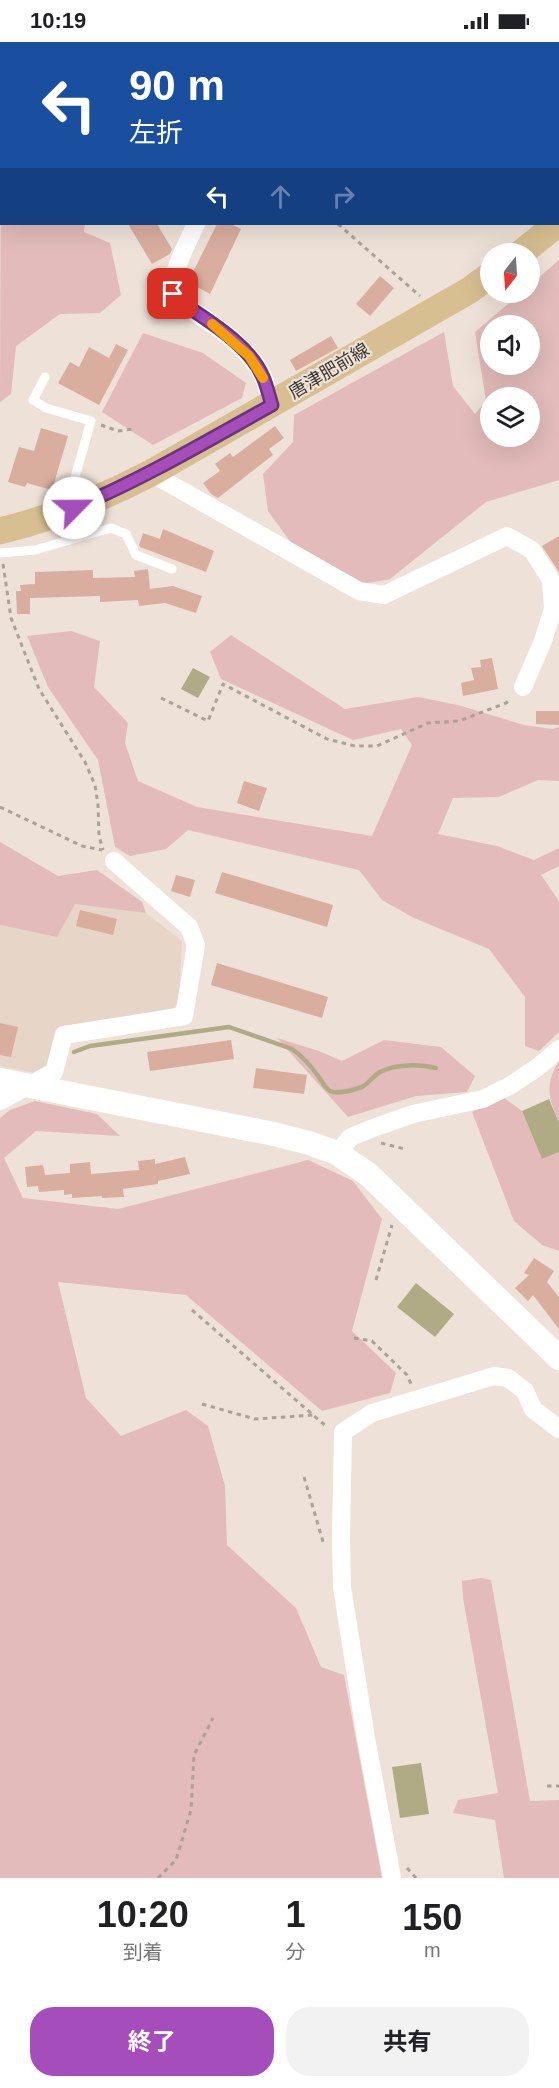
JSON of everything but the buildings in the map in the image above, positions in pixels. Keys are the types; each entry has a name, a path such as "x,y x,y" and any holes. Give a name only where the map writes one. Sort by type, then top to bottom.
{"main road":[{"path":"533,243 554,225"},
{"name":"唐津肥前線","path":"0,546 74,508 118,490 151,473 480,282"}],"street":[{"path":"196,225 173,282 173,294 179,301 224,332 249,356 263,376 272,405"},
{"path":"151,473 359,591 384,595 507,536 532,550 555,578 553,609 543,641 523,687"},
{"path":"0,1101 54,1072 64,1035 184,1016 196,945 189,927 109,855"},
{"path":"337,1153 351,1137 373,1128 413,1114 483,1099 511,1085 559,1049"},
{"path":"0,1080 274,1134 337,1153 369,1175 559,1358"},
{"path":"392,1878 366,1738 342,1587 344,1432 372,1413 494,1376 508,1378 525,1391 532,1408 559,1429"}],"lane":[{"path":"45,377 33,400 46,408 91,421 71,491 74,508"},
{"path":"0,546 35,550 111,528 126,534 136,555 172,569"}],"path":[{"path":"339,225 422,298"},
{"path":"91,421 118,431 133,429"},
{"path":"0,546 12,618 39,689 86,762 98,805 99,836 109,855"},
{"path":"161,699 207,721 223,684 327,739 355,746 377,746 428,723 459,721 506,703 523,687"},
{"path":"0,807 82,846 109,855"},
{"path":"376,1280 399,1204"},
{"path":"192,1310 328,1428 344,1432"},
{"path":"354,1338 372,1341 407,1374 419,1399"},
{"path":"202,1404 255,1419 314,1415"},
{"path":"304,1477 326,1552"},
{"path":"158,1878 176,1860 191,1810 194,1755 213,1718"},
{"path":"547,1786 559,1786"}],"shaded area":[{"path":"1,225 85,225 84,232 110,243 121,295 100,313 60,314 16,346 11,394 0,402"},
{"path":"559,260 559,480 486,502 390,579 363,584 292,544 268,511 263,474 293,442 294,415 444,332 453,386 475,414 480,408 480,447 540,447 540,387 484,387 482,375 540,375 540,315 495,315 509,303 540,303 540,276"},
{"path":"480,328 480,363 475,332"},
{"path":"143,333 203,353 246,383 242,398 153,445 102,412"},
{"path":"71,631 100,641 94,687 128,723 125,743 138,781 197,807 372,836 412,745 401,729 353,740 221,679 210,652 231,635 345,709 418,697 458,705 524,725 552,729 559,727 559,781 538,780 499,797 453,798 438,834 497,846 534,860 559,848 559,866 541,875 559,901 559,1032 539,1051 525,1046 525,997 489,949 414,918 382,900 359,870 188,830 166,849 130,856 115,847 98,760 48,687 27,636"},
{"path":"193,668 210,677 198,698 181,689"},
{"path":"0,842 58,876 97,870 142,902 146,913 75,904 57,937 0,925"},
{"path":"75,904 146,913 182,941 179,1000 170,1014 55,1030 45,1075 0,1066 0,925 57,937"},
{"path":"277,1038 342,1061 384,1040 441,1047 475,1076 467,1092 416,1096 348,1117"},
{"path":"559,1061 559,1123 551,1099 550,1085"},
{"path":"503,1097 522,1111 542,1159 559,1152 559,1251 542,1245 514,1221 472,1112"},
{"path":"549,1099 559,1123 559,1152 542,1159 522,1111"},
{"path":"35,1101 97,1114 120,1136 36,1131 4,1158 23,1198 118,1209 308,1160 353,1181 382,1219 352,1331 396,1373 390,1393 322,1411 186,1295 58,1282 86,1398 121,1436 186,1410 208,1426 225,1486 227,1545 296,1608 321,1667 344,1675 382,1878 0,1878 0,1118 10,1110"},
{"path":"416,1283 454,1314 435,1337 397,1307"},
{"path":"481,1578 491,1580 530,1801 559,1800 559,1878 504,1878 495,1820 453,1813 458,1800 498,1793 463,1598 462,1581"},
{"path":"421,1763 429,1814 400,1818 392,1767"}],"waterway":[{"path":"74,1052 90,1046 229,1027 292,1049 309,1065 326,1088 333,1092 346,1092 362,1087 380,1072 393,1067 415,1065 436,1068"}],"slow traffic":[{"path":"212,324 249,356 263,378"}],"route":[{"path":"74,508 118,490 151,473 272,405 263,376 249,356 224,332 179,301 173,294"}]}
